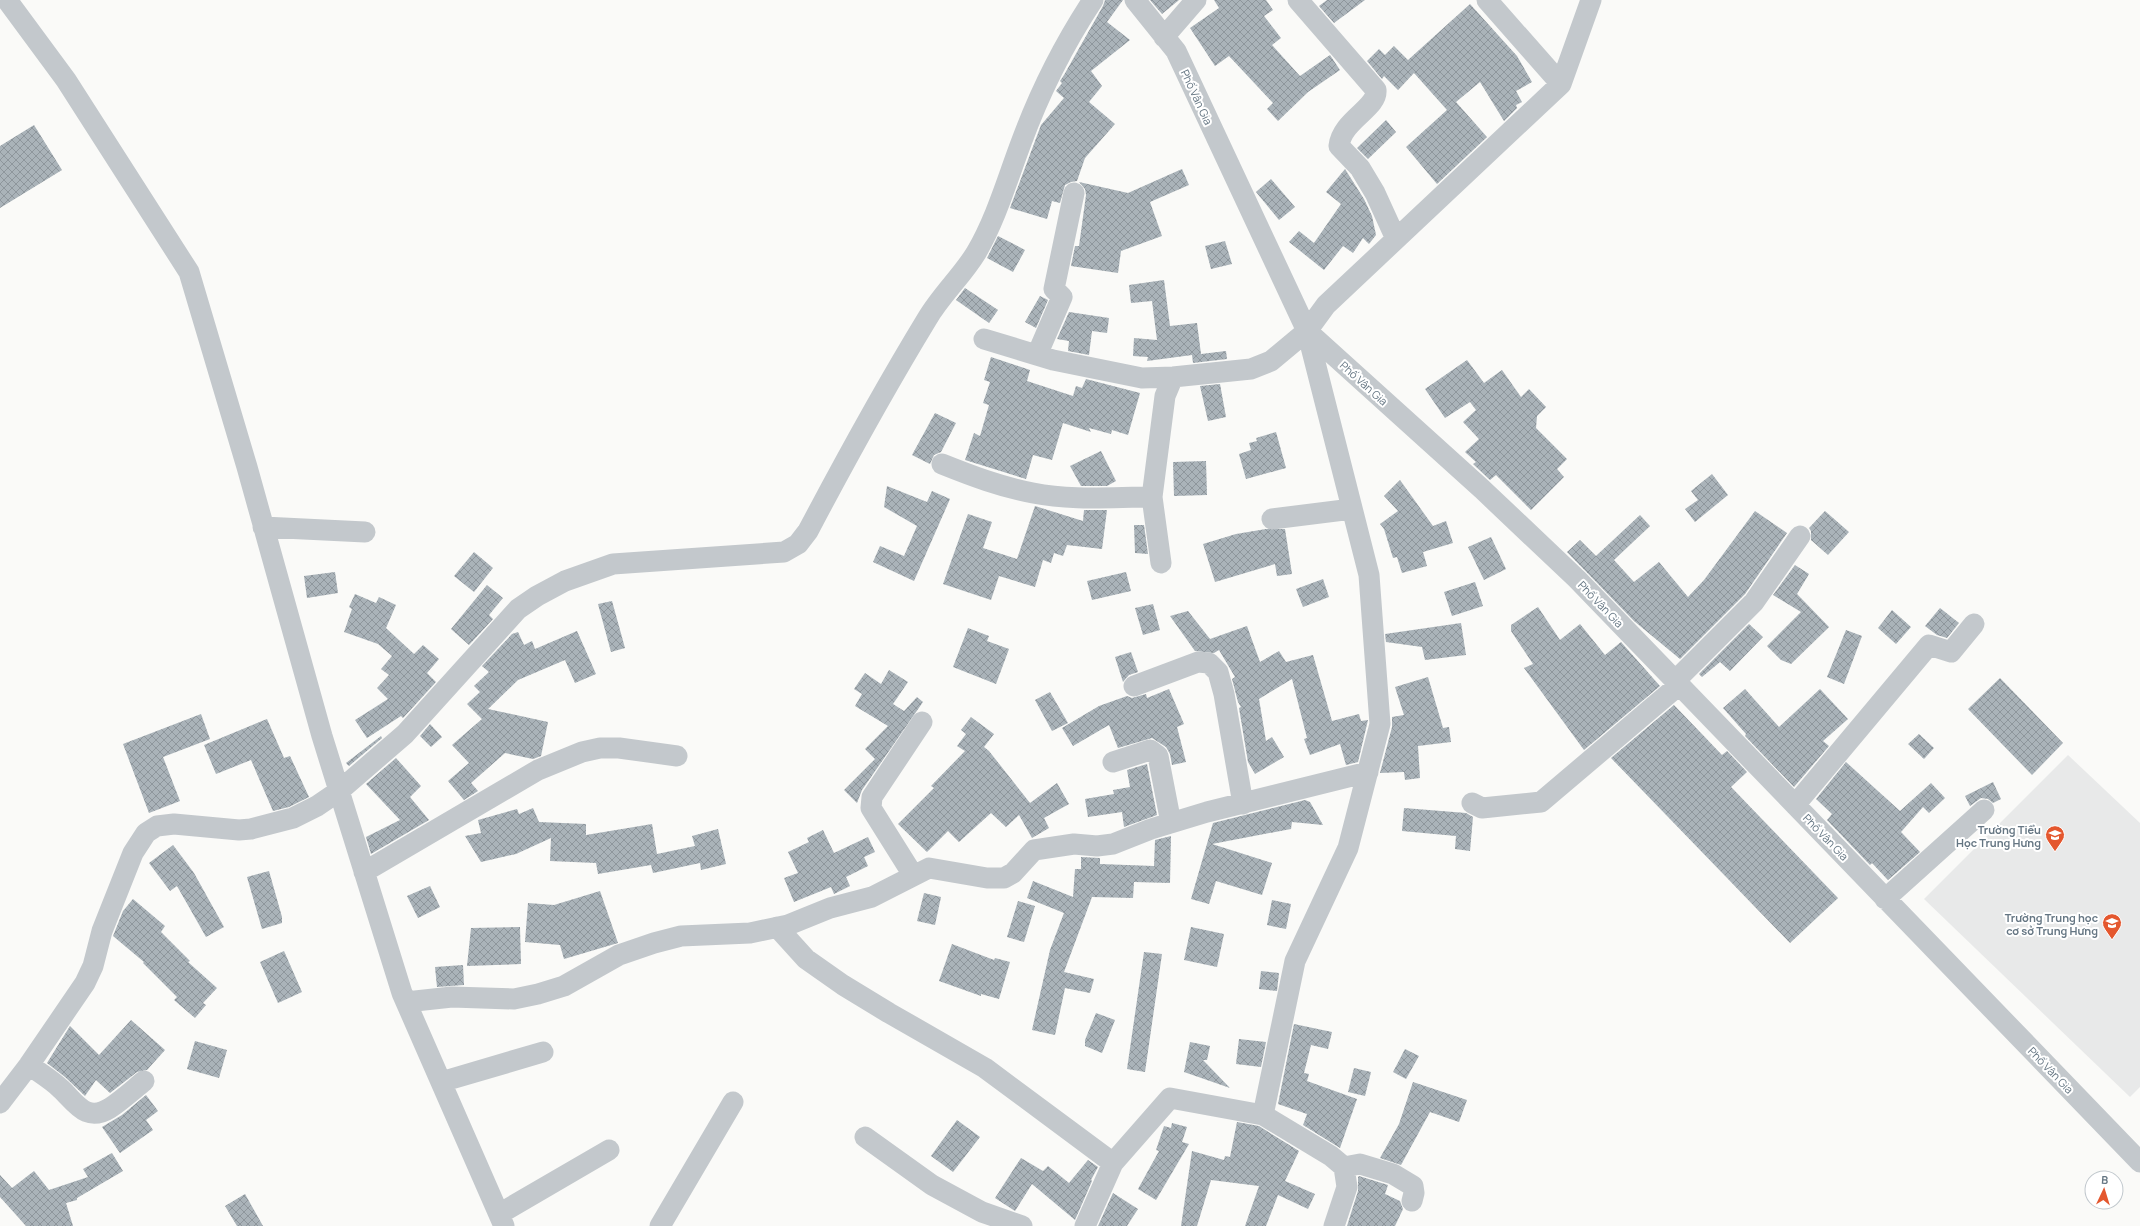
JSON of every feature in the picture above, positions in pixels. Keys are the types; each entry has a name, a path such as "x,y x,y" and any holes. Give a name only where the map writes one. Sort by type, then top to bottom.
{"street":[{"path":"7,0 66,80 189,272 339,791 406,1002 501,1220 609,1150"},
{"path":"0,1103 29,1065 85,983 93,966 102,931 133,853 151,829 161,825 174,824 239,830 251,829 293,818 317,806 339,791 405,734 518,609 558,585 612,564 784,552 798,544 808,531 895,372 928,317 976,254 995,216 1021,142 1042,93 1081,19 1094,0"},
{"name":"Phố Vân Gia","path":"1135,0 1176,51 1306,331 1482,489 1577,579 2140,1162"},
{"path":"1164,37 1196,0"},
{"path":"1298,0 1376,90 1374,101 1345,128 1340,138 1339,146 1360,168 1375,193 1396,238"},
{"path":"1487,0 1561,84"},
{"path":"984,339 1037,355 1142,378 1173,377 1251,369 1271,361 1306,331 1326,305 1396,238 1561,84 1591,0"},
{"path":"1037,355 1062,297 1054,289 1074,194"},
{"path":"1263,1115 1295,961 1348,848 1380,724 1369,575 1306,331"},
{"path":"1161,563 1152,497 1165,396 1173,377"},
{"path":"942,464 992,484 1033,493 1074,498 1152,497"},
{"path":"1272,519 1352,509"},
{"path":"263,527 365,532"},
{"path":"1472,803 1482,808 1541,802 1677,683 1754,602 1800,536"},
{"path":"1795,805 1929,645 1951,652 1974,624"},
{"path":"1134,686 1198,662 1209,663 1218,672 1224,694 1243,804"},
{"path":"913,875 871,808 872,797 922,722"},
{"path":"364,872 538,770 582,752 600,748 619,748 677,756"},
{"path":"1113,762 1150,750 1158,756 1171,823"},
{"path":"406,1002 452,997 514,1000 564,986 619,955 654,943 681,936 750,933 788,925 830,908 872,897 924,869 935,868 988,878 1004,878 1013,874 1034,850 1074,844 1097,846 1113,844 1171,823 1368,772"},
{"path":"1885,899 1984,810"},
{"path":"777,927 806,959 883,1009 986,1068 1113,1163"},
{"path":"441,1082 543,1052"},
{"path":"29,1065 62,1089 79,1109 88,1112 98,1113 109,1109 144,1081"},
{"path":"1085,1226 1113,1163 1170,1098 1263,1115 1331,1156 1344,1167 1347,1187 1334,1226"},
{"path":"660,1226 733,1102"},
{"path":"865,1137 932,1185 982,1212 1022,1226"},
{"path":"1344,1167 1360,1164 1392,1174 1413,1186 1414,1194 1412,1201"}],"shaded area":[{"name":"Trường Tiểu Học Trung Hưng","path":"2068,755 2140,823 2140,1087 2130,1097 1924,899"}],"building":[{"path":"1105,0 1123,0 1107,22 1130,40 1091,71 1102,86 1089,102 1115,124 1085,158 1077,181 1065,185 1060,203 1052,201 1047,219 1010,208 1041,125 1064,98 1056,91 1062,83 1060,81"},
{"path":"1150,0 1179,0 1162,14"},
{"path":"1214,0 1266,0 1273,10 1264,16 1281,38 1272,45 1300,76 1330,55 1340,70 1308,92 1278,121 1267,109 1273,103 1229,56 1215,66 1190,28 1219,8"},
{"path":"1327,0 1365,0 1334,23 1319,6"},
{"path":"1470,4 1517,56 1532,82 1516,91 1522,102 1516,105 1517,108 1504,121 1480,82 1456,102 1487,137 1437,184 1406,147 1447,110 1414,73 1398,90 1384,76 1382,79 1367,61 1379,49 1385,55 1394,46 1408,60"},
{"path":"1386,120 1396,132 1368,159 1357,148"},
{"path":"34,125 62,170 0,208 0,146"},
{"path":"1182,169 1189,185 1150,202 1162,236 1121,251 1118,273 1071,266 1075,246 1079,246 1086,195 1085,189 1079,182 1128,193"},
{"path":"1345,169 1364,199 1372,216 1376,235 1369,244 1363,238 1353,253 1343,246 1324,270 1289,242 1299,231 1314,243 1341,204 1326,192"},
{"path":"1271,179 1295,207 1279,220 1256,192"},
{"path":"998,236 1025,250 1013,272 987,258"},
{"path":"1225,241 1232,264 1211,269 1205,246"},
{"path":"1164,280 1170,326 1197,323 1201,354 1226,351 1227,359 1193,363 1192,355 1147,361 1148,357 1133,356 1134,338 1157,340 1152,301 1131,303 1129,285"},
{"path":"965,288 998,310 989,323 956,300"},
{"path":"1040,296 1048,300 1036,328 1025,322"},
{"path":"1069,312 1109,318 1107,333 1092,331 1089,355 1068,351 1069,341 1057,339"},
{"path":"991,357 1030,370 1027,381 1073,396 1076,386 1082,388 1086,379 1140,393 1128,435 1112,430 1111,434 1089,428 1091,432 1063,423 1052,460 1033,455 1026,479 965,460 974,433 980,436 989,405 983,403 990,382 984,380"},
{"path":"1467,360 1484,383 1502,370 1521,397 1529,389 1546,407 1537,416 1536,428 1567,459 1557,469 1564,477 1531,510 1496,475 1490,480 1473,464 1476,462 1465,452 1479,439 1463,422 1476,410 1470,402 1445,418 1425,389"},
{"path":"1220,384 1226,417 1208,421 1200,386"},
{"path":"935,413 956,423 941,452 934,455 930,464 912,455"},
{"path":"1276,432 1286,468 1246,479 1239,454 1251,450 1249,443 1257,441 1256,438"},
{"path":"1101,451 1116,481 1107,486 1081,486 1070,466"},
{"path":"1206,461 1207,495 1174,496 1173,462"},
{"path":"1712,474 1728,495 1695,522 1685,509 1698,500 1691,491"},
{"path":"1400,480 1433,526 1446,521 1453,543 1423,552 1427,566 1402,573 1397,557 1393,558 1384,529 1380,524 1398,511 1384,496"},
{"path":"887,486 927,502 932,491 950,499 914,581 873,562 880,546 904,556 917,526 884,507"},
{"path":"1035,506 1083,521 1084,510 1107,510 1102,549 1067,545 1063,556 1054,553 1051,563 1043,560 1035,587 999,576 991,600 943,584 968,514 992,522 983,548 1017,559"},
{"path":"1755,511 1787,533 1745,594 1680,659 1634,621 1567,552 1580,540 1596,556 1640,515 1650,526 1614,560 1634,582 1659,562 1688,597 1704,580"},
{"path":"1825,511 1849,532 1828,555 1811,540 1811,531 1809,528"},
{"path":"1134,525 1144,525 1148,554 1135,553"},
{"path":"1266,529 1285,529 1292,574 1277,576 1275,564 1215,582 1203,544 1236,534"},
{"path":"1491,537 1506,569 1484,580 1468,547"},
{"path":"474,552 493,568 474,592 454,576"},
{"path":"1795,565 1809,574 1797,594 1829,627 1791,664 1781,660 1767,646 1801,612 1773,595"},
{"path":"335,572 338,593 307,598 304,576"},
{"path":"1126,572 1131,591 1092,600 1087,581"},
{"path":"1323,579 1329,597 1303,607 1296,589"},
{"path":"1475,582 1483,606 1452,616 1444,592"},
{"path":"487,585 503,598 489,615 493,619 469,645 451,629"},
{"path":"355,594 376,603 379,597 396,605 386,628 414,654 423,645 439,659 427,673 436,682 403,718 401,716 367,738 355,720 388,699 377,688 389,675 381,669 392,656 378,644 344,632 352,609 349,607"},
{"path":"612,601 625,648 611,652 598,604"},
{"path":"1153,604 1160,630 1143,635 1135,608"},
{"path":"1538,607 1560,640 1580,624 1605,655 1621,642 1660,686 1584,750 1524,668 1533,664 1511,631 1511,625"},
{"path":"1940,608 1959,623 1947,638 1937,635 1925,626"},
{"path":"1892,610 1911,627 1896,644 1878,628"},
{"path":"1188,611 1210,639 1247,626 1260,662 1279,651 1286,662 1313,655 1332,721 1359,714 1361,721 1368,720 1358,762 1346,765 1340,744 1310,755 1304,739 1307,738 1292,679 1259,699 1266,741 1272,737 1284,757 1255,774 1248,762 1239,708 1241,707 1238,702 1232,679 1235,677 1219,650 1214,653 1195,651 1170,616"},
{"path":"1461,623 1466,655 1425,660 1422,647 1386,642 1385,634"},
{"path":"1749,624 1763,637 1730,671 1720,662 1702,677 1699,674"},
{"path":"968,628 989,636 987,641 1009,649 996,684 953,667"},
{"path":"1846,630 1862,636 1844,684 1827,677"},
{"path":"577,631 596,674 575,683 565,660 518,680 488,709 548,722 541,756 533,759 505,753 471,783 478,791 464,800 448,781 469,763 452,745 482,719 467,704 480,692 474,686 489,672 482,666 512,634 518,632 524,645 532,641 535,649"},
{"path":"1131,652 1138,672 1129,675 1123,682 1115,657"},
{"path":"889,670 908,682 893,704 904,711 917,697 923,702 862,790 857,803 844,790 875,759 865,749 888,726 855,706 862,694 854,689 865,673 881,684"},
{"path":"1428,677 1443,728 1449,727 1451,742 1418,746 1420,778 1405,780 1404,772 1380,773 1392,727 1392,717 1404,715 1395,687"},
{"path":"2000,678 2063,743 2032,775 1968,709"},
{"path":"1169,689 1184,724 1177,727 1186,762 1172,765 1170,754 1166,747 1152,738 1118,748 1109,725 1073,746 1062,728 1099,706 1127,696 1132,698 1146,694 1147,698"},
{"path":"1745,689 1779,727 1820,689 1848,719 1823,741 1829,746 1794,787 1745,736 1746,734 1723,708"},
{"path":"1050,692 1068,723 1052,731 1035,700"},
{"path":"1674,705 1722,755 1727,751 1747,772 1731,787 1838,898 1790,943 1611,758"},
{"path":"201,714 210,739 163,757 180,801 149,813 123,744"},
{"path":"971,717 994,734 984,747 989,751 1030,803 1057,783 1069,804 1044,818 1049,828 1032,838 1019,815 1006,827 991,813 959,842 948,831 927,852 898,824 934,788 931,786 965,751 957,746 966,734 961,730"},
{"path":"267,719 284,758 290,756 309,797 289,807 273,811 251,760 216,774 204,745"},
{"path":"430,724 442,737 431,747 420,736"},
{"path":"1919,734 1934,748 1924,759 1908,744"},
{"path":"381,736 382,738 349,766 346,763"},
{"path":"396,758 421,786 410,797 429,820 371,854 366,837 400,820 366,784"},
{"path":"1846,762 1900,811 1931,783 1945,798 1929,813 1923,807 1901,832 1920,852 1888,880 1872,863 1870,865 1827,820 1832,814 1816,799"},
{"path":"1147,764 1157,815 1124,827 1122,812 1088,817 1085,799 1114,794 1113,790 1130,787 1127,770"},
{"path":"1993,782 2001,799 1993,803 1988,799 1981,798 1970,806 1965,796"},
{"path":"1305,800 1310,802 1323,825 1292,822 1291,829 1212,844 1272,863 1262,895 1216,881 1209,904 1191,899 1213,823"},
{"path":"533,808 539,822 586,824 586,835 652,824 657,854 695,846 692,836 718,829 726,864 701,870 700,863 653,873 651,865 598,874 596,863 550,861 551,838 516,854 481,862 465,836 481,833 478,820 517,809 519,814"},
{"path":"1404,808 1466,813 1473,817 1470,851 1455,849 1456,836 1402,831"},
{"path":"823,830 834,853 868,837 875,852 864,857 868,866 846,877 850,886 834,894 831,887 794,902 784,878 798,873 788,852 809,842 807,838"},
{"path":"1171,836 1170,883 1134,882 1133,898 1092,897 1064,972 1094,979 1090,993 1065,988 1055,1035 1032,1030 1050,950 1064,913 1027,898 1033,881 1073,897 1075,869 1081,869 1081,857 1100,858 1100,864 1154,866 1155,840"},
{"path":"173,845 194,873 224,927 206,937 177,886 170,891 149,863"},
{"path":"269,871 282,917 282,923 262,929 247,877"},
{"path":"430,886 440,907 418,918 407,896"},
{"path":"600,891 618,943 564,959 560,945 525,942 528,903 554,905"},
{"path":"924,893 941,897 935,925 917,921"},
{"path":"133,899 165,926 161,932 190,961 188,962 217,988 203,1003 206,1005 195,1018 174,1000 177,997 143,963 144,962 113,936 123,911"},
{"path":"1272,900 1291,904 1286,929 1267,925"},
{"path":"1018,901 1035,906 1024,942 1007,937"},
{"path":"520,927 521,964 467,966 471,928"},
{"path":"1191,927 1224,934 1217,967 1184,960"},
{"path":"952,944 994,960 995,958 1010,962 999,999 981,994 981,996 939,981"},
{"path":"284,951 302,992 278,1003 260,962"},
{"path":"1144,952 1162,954 1145,1072 1127,1069"},
{"path":"463,965 464,985 437,987 435,967"},
{"path":"1261,971 1279,973 1277,991 1259,989"},
{"path":"1096,1013 1115,1020 1102,1053 1085,1046 1085,1040"},
{"path":"131,1020 165,1050 147,1070 137,1072 110,1093 96,1080 85,1096 65,1077 47,1063 70,1026 99,1055"},
{"path":"1294,1024 1332,1032 1328,1049 1311,1045 1304,1073 1309,1074 1307,1081 1357,1099 1340,1148 1303,1125 1307,1114 1278,1104"},
{"path":"1239,1039 1266,1042 1261,1067 1236,1064"},
{"path":"195,1041 227,1050 219,1078 187,1069"},
{"path":"1190,1042 1210,1046 1207,1060 1203,1060 1230,1088 1184,1072"},
{"path":"1405,1049 1419,1056 1406,1079 1393,1072"},
{"path":"1354,1068 1371,1072 1365,1096 1348,1092"},
{"path":"1413,1082 1467,1100 1459,1122 1430,1112 1401,1165 1380,1158 1399,1124"},
{"path":"146,1095 158,1111 146,1120 153,1130 120,1153 102,1127 122,1115"},
{"path":"957,1120 980,1137 953,1172 931,1156"},
{"path":"1237,1122 1259,1126 1299,1151 1285,1181 1315,1194 1308,1209 1278,1195 1266,1226 1245,1226 1259,1186 1211,1180 1197,1226 1181,1226 1192,1151 1224,1160 1225,1156 1230,1157"},
{"path":"1172,1123 1187,1127 1182,1142 1189,1144 1156,1200 1138,1189 1159,1151 1156,1150 1164,1126 1171,1128"},
{"path":"112,1153 123,1171 77,1198 77,1200 66,1203 73,1226 26,1226 0,1197 0,1175 12,1188 34,1171 49,1190 88,1177 83,1169"},
{"path":"1021,1158 1043,1171 1048,1166 1069,1183 1088,1160 1098,1167 1091,1180 1092,1181 1075,1220 1032,1184 1015,1211 995,1198"},
{"path":"1359,1176 1388,1185 1385,1194 1400,1201 1403,1209 1395,1226 1347,1226 1358,1191"},
{"path":"1113,1193 1138,1209 1127,1226 1098,1226"},
{"path":"245,1194 263,1226 237,1226 225,1206"}],"place":[{"name":"Trường Tiểu Học Trung Hưng","path":"2055,852"},
{"name":"Trường Trung học cơ sở Trung Hưng","path":"2112,940"}]}
